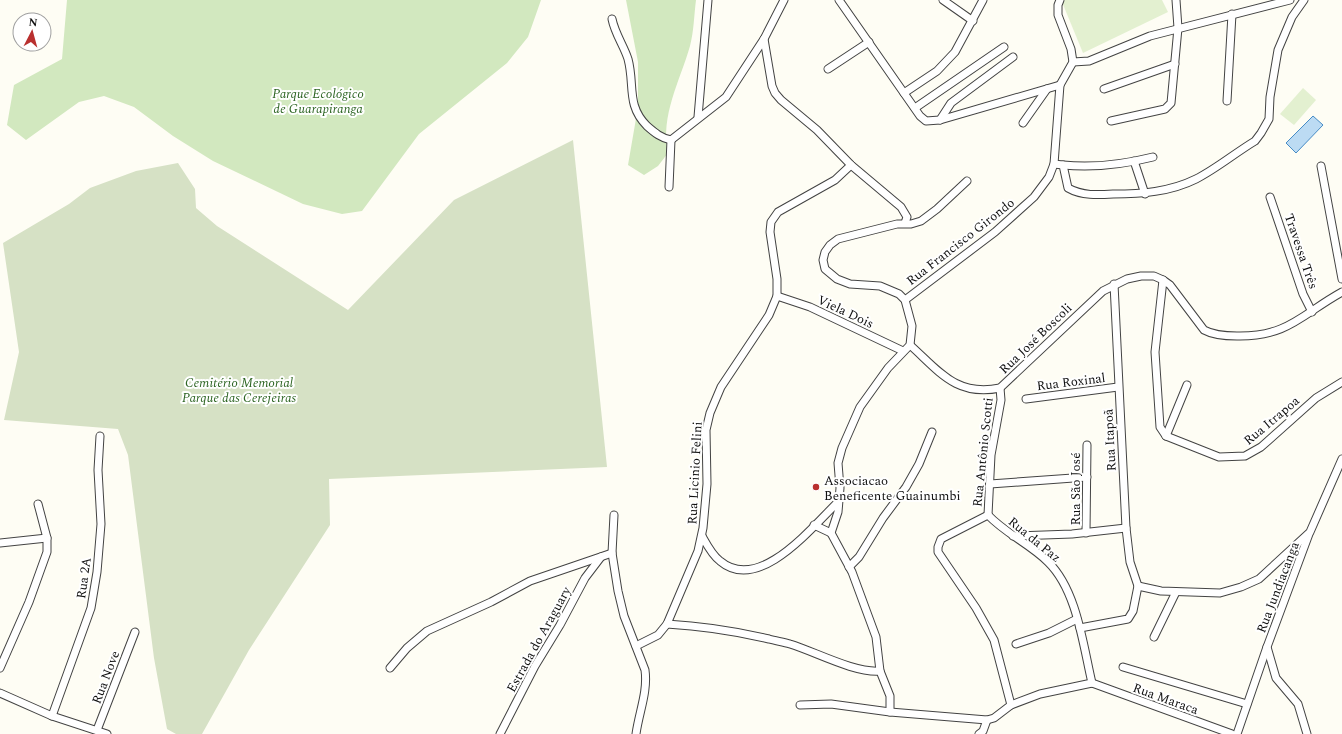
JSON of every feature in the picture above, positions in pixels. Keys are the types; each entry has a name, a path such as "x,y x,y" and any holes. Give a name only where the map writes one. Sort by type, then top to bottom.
{"street":[{"path":"698,117 708,0"},
{"path":"669,187 671,140 698,117 726,98 764,38 784,0"},
{"path":"839,0 904,93 926,121 940,120 1060,85"},
{"path":"943,0 973,21"},
{"path":"904,93 932,75 955,52 983,0"},
{"path":"1060,0 1058,5 1058,15 1071,49 1073,62 1089,61 1138,40 1178,28 1290,0"},
{"path":"1111,121 1135,117 1168,107 1171,103 1178,28 1176,0"},
{"path":"1063,165 1068,188 1077,193 1099,195 1145,194 1172,188 1196,179 1255,141 1262,133 1269,119 1270,98 1278,50 1292,16 1304,0"},
{"path":"1226,100 1232,14"},
{"path":"612,19 615,31 627,58 633,106 642,120 653,132 660,137 671,140"},
{"path":"764,38 772,86 775,93 818,130 851,165 901,207 907,217 905,223"},
{"path":"828,69 869,42"},
{"path":"915,108 1004,47"},
{"path":"940,120 948,106 1013,57"},
{"name":"Rua Francisco Girondo","path":"905,300 995,232 1034,197 1046,183 1054,164 1060,85 1073,62"},
{"path":"1104,89 1175,64"},
{"path":"1023,123 1047,89"},
{"path":"1054,164 1076,166 1134,162 1153,156"},
{"path":"1134,162 1145,194"},
{"path":"777,296 778,279 770,232 773,216 784,208 835,180 851,165"},
{"path":"1321,166 1342,279"},
{"path":"831,533 838,512 840,482 838,463 854,418 876,384 903,350 910,345 912,321 905,300 890,289 880,286 850,284 837,279 825,269 823,260 826,248 838,239 905,223 911,224 924,219 967,181"},
{"name":"Travessa Três","path":"1270,198 1303,294 1312,312"},
{"path":"1114,284 1141,276 1154,276 1170,285 1204,330 1208,333 1230,336 1261,335 1285,328 1342,292"},
{"path":"1162,280 1156,352 1160,428 1166,436"},
{"name":"Rua Itapoã","path":"1114,284 1126,528 1130,562 1138,586"},
{"name":"Rua José Boscoli","path":"910,345 949,380 959,386 978,390 1000,388 1086,306 1103,291 1114,284"},
{"name":"Viela Dois","path":"777,296 810,307 903,350"},
{"name":"Rua Licinio Felini","path":"636,646 658,635 667,624 691,570 702,536 707,484 706,430 710,413 721,387 769,316 777,296"},
{"name":"Rua Itrapoa","path":"1166,436 1219,457 1245,456 1261,447 1316,398 1342,382"},
{"path":"1166,436 1187,385"},
{"name":"Rua Roxinal","path":"1026,398 1118,387"},
{"name":"Rua Antônio Scotti","path":"1000,388 1001,400 992,455 988,515 940,540 938,547 945,563 976,608 994,640 1011,705"},
{"path":"849,567 859,557 883,518 906,488 920,464 932,432"},
{"name":"Rua 2A","path":"52,716 91,608 97,572 101,524 98,470 100,436"},
{"name":"Rua São José","path":"1086,533 1087,445"},
{"path":"1080,628 1128,619 1133,611 1138,586 1161,592 1220,593 1241,587 1259,578 1310,532 1342,459"},
{"path":"990,484 1087,477"},
{"path":"702,536 712,553 721,562 732,568 746,570 762,567 777,559 838,502"},
{"path":"0,668 29,602 47,552 47,538 38,504"},
{"path":"614,515 612,553 624,616 645,670 646,678 645,697 636,734"},
{"name":"Rua da Paz","path":"988,515 1013,536 1048,561 1057,572 1065,585 1080,628 1092,683"},
{"path":"814,525 831,533 849,567 876,637 880,671 890,696 890,712"},
{"name":"Rua São José","path":"1013,536 1086,533 1126,528"},
{"name":"Rua Jundiacanga","path":"1307,734 1298,704 1276,678 1267,647 1310,532"},
{"path":"0,543 47,538"},
{"path":"390,668 407,648 427,630 491,602 530,581 612,553"},
{"name":"Estrada do Araguary","path":"500,734 535,666 560,625 585,578 601,557"},
{"path":"1154,637 1176,592"},
{"path":"1016,644 1050,633 1077,619"},
{"path":"667,624 709,627 753,634 791,644 807,651 864,670 880,671"},
{"name":"Rua Nove","path":"97,730 135,632"},
{"path":"1237,734 1267,647"},
{"path":"1123,667 1247,704"},
{"path":"800,705 831,704 890,712 986,720 994,718 1011,705 1040,694 1092,683"},
{"name":"Rua Maraca","path":"1092,683 1232,734"},
{"path":"0,693 52,716 107,734"},
{"path":"979,734 983,731 986,720"}],"green space":[{"name":"Parque Ecológico de Guarapiranga","path":"67,0 541,0 528,37 507,63 419,134 362,211 342,214 303,204 213,161 173,136 134,107 104,96 79,102 26,140 7,125 14,85 62,59"},
{"path":"626,0 696,0 690,46 669,112 666,139 668,153 658,166 644,175 628,165 638,107 638,62"},
{"path":"1065,0 1162,0 1168,12 1083,53 1062,2"},
{"path":"1303,88 1316,100 1294,125 1280,114"},
{"name":"Cemitério Memorial Parque das Cerejeiras","path":"573,140 607,467 329,479 330,525 249,650 202,734 176,734 167,729 154,658 128,455 118,429 4,420 19,352 3,243 69,204 90,188 136,171 178,163 195,189 196,208 217,226 348,310 454,200"}],"water":[{"path":"1313,116 1323,125 1296,153 1286,143"}],"place":[{"name":"Associacao Beneficente Guainumbi","path":"816,487"}]}
